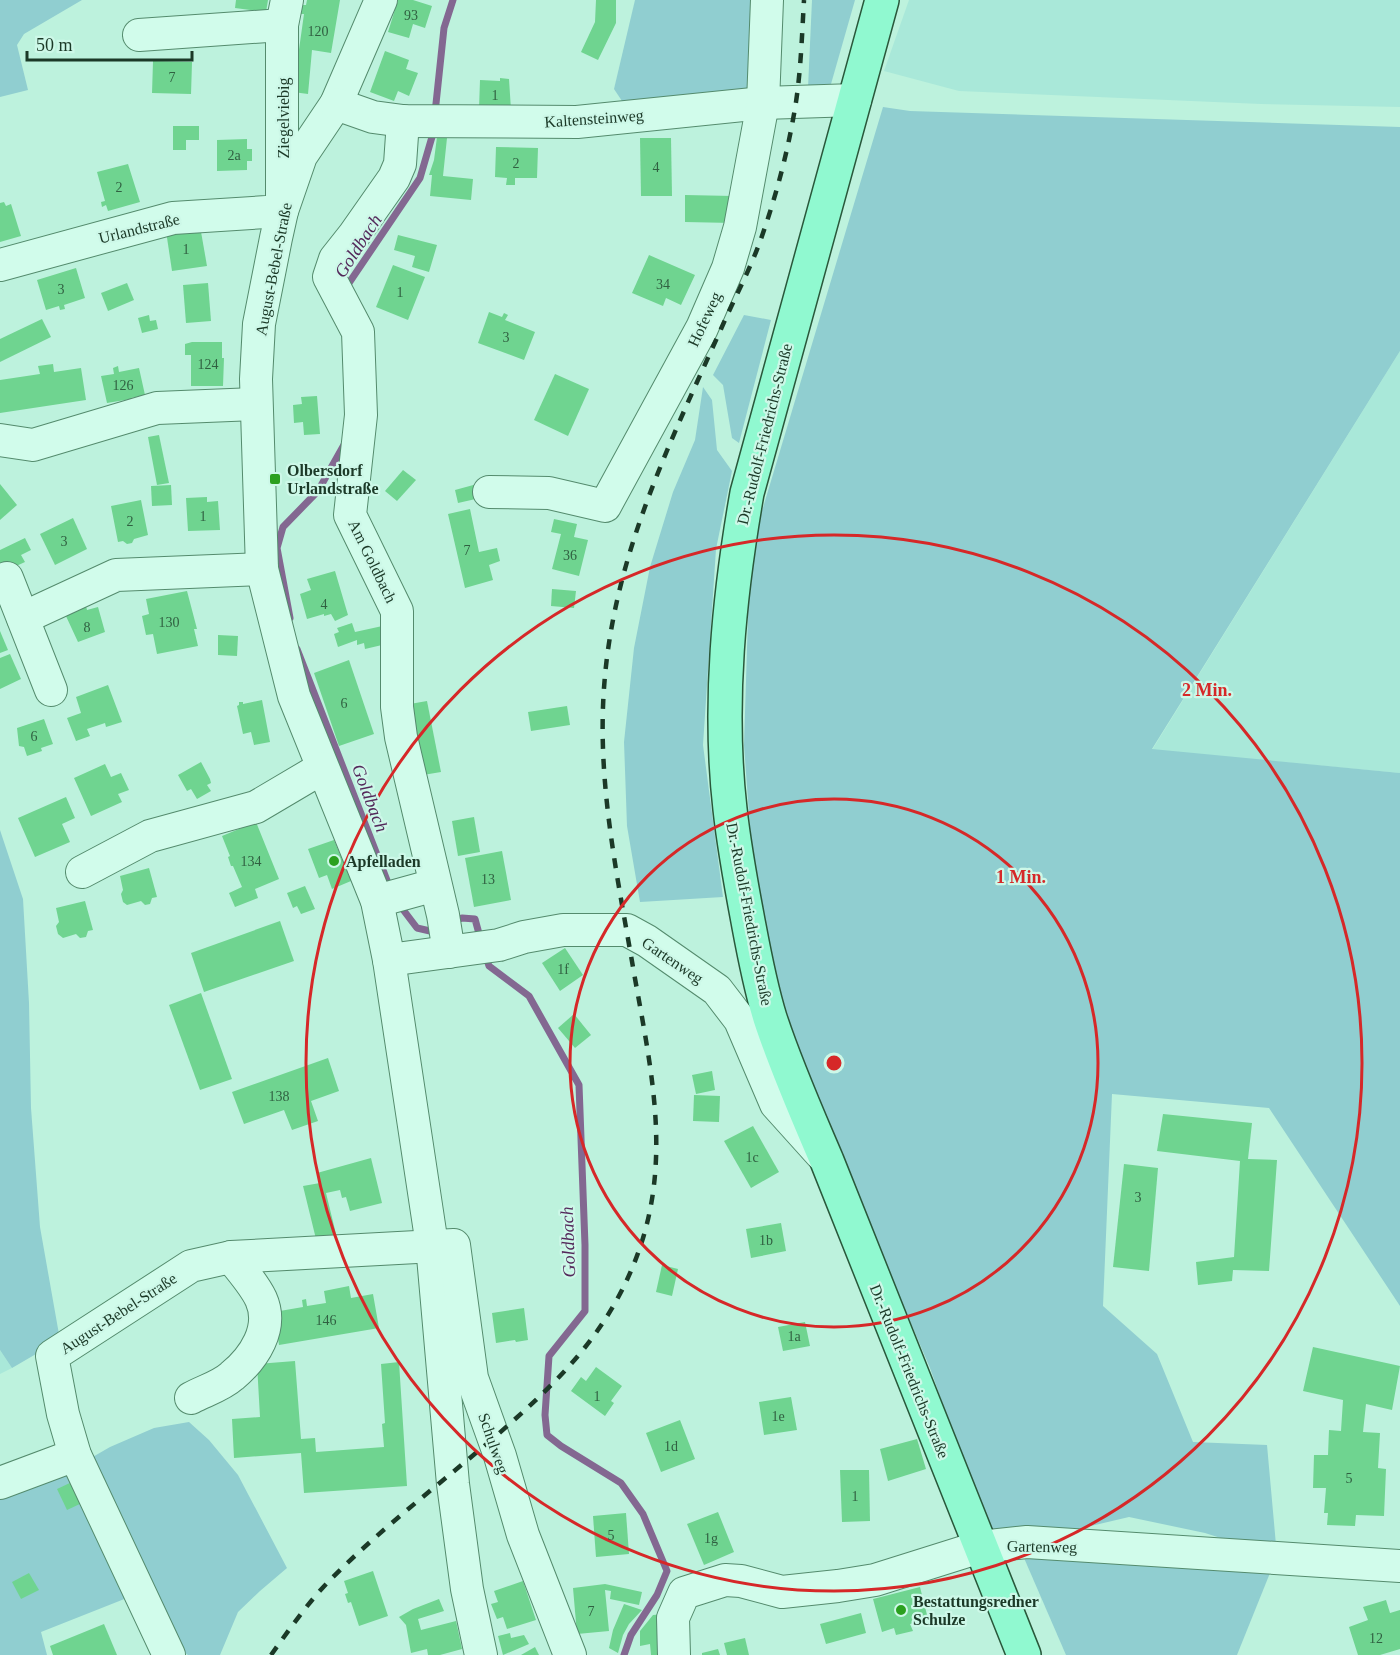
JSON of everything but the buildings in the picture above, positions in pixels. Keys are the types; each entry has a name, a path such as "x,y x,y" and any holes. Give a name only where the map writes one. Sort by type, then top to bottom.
{"main road":[{"name":"Dr.-Rudolf-Friedrichs-Straße","path":"882,0 747,493 736,553 726,687 726,746 730,809 742,893 770,1017 798,1094 827,1161 1024,1655"}],"street":[{"name":"Hofeweg","path":"489,492 549,493 605,506 702,328 728,267 740,226 762,103 767,0"},
{"name":"August-Bebel-Straße","path":"376,1 336,104 301,156 282,212 259,324 255,404 262,569 294,696 322,768 391,898 389,960 432,1245 453,1484 467,1589 481,1655"},
{"name":"Ziegelviebig","path":"139,35 284,12 282,212"},
{"name":"Kaltensteinweg","path":"336,104 373,117 423,121 577,122 762,103 855,100"},
{"name":"Am Goldbach","path":"423,121 397,171 335,259 329,277 358,332 361,415 350,515 397,611 397,707 401,737 447,935"},
{"name":"Urlandstraße","path":"0,265 173,218 282,212"},
{"path":"0,440 33,445 157,408 255,404"},
{"path":"23,618 116,575 262,569"},
{"path":"7,578 51,690"},
{"path":"82,872 150,836 256,807 322,768"},
{"path":"391,898 435,885"},
{"name":"Gartenweg","path":"389,960 447,935 499,945 524,937 563,930 627,930 647,941 717,990 740,1020 776,1104 827,1161"},
{"name":"August-Bebel-Straße","path":"169,1655 75,1455 63,1414 52,1356 191,1266 231,1257 432,1245"},
{"name":"Schulweg","path":"432,1245 454,1245 472,1378 500,1456 523,1535 570,1655"},
{"path":"191,1398 231,1377 261,1341 266,1317 261,1299 231,1257"},
{"path":"0,1483 75,1455"},
{"name":"Gartenweg","path":"674,1655 674,1618 684,1593 724,1580 741,1581 782,1592 838,1586 875,1580 980,1547 1027,1542 1400,1566"}],"shaded area":[{"path":"0,0 82,0 24,34 17,45 28,90 0,97"},
{"path":"635,0 761,0 754,96 624,104 614,89"},
{"path":"812,0 855,0 831,84 808,88"},
{"path":"909,0 1400,0 1400,107 1261,104 959,91 884,71"},
{"path":"883,107 910,111 1400,127 1400,351 1152,749 1400,773 1400,1306 1269,1108 1112,1094 1103,1306 1157,1354 1193,1442 1267,1445 1277,1556 1205,1533 1129,1517 1027,1541 991,1541 930,1368 825,1122 784,1013 754,884 744,745 750,551"},
{"path":"744,315 771,320 739,443 732,438 723,385 713,375"},
{"path":"1400,351 1400,773 1152,750"},
{"path":"703,387 712,400 717,450 732,471 716,549 703,745 723,897 640,902 627,826 624,742 634,648 650,567 673,492 695,440"},
{"path":"0,830 23,899 29,1003 31,1108 40,1227 60,1340 12,1368 0,1350"},
{"path":"0,1350 12,1368 0,1374"},
{"path":"189,1422 209,1440 238,1475 287,1568 238,1612 220,1655 188,1655 169,1641 84,1462 110,1447 154,1428"},
{"path":"70,1458 137,1594 41,1632 47,1655 0,1655 0,1490"},
{"path":"1052,1555 1272,1568 1237,1655 1066,1655 1024,1558"}],"waterway":[{"name":"Goldbach","path":"435,113 444,28 453,0"},
{"name":"Goldbach","path":"347,290 349,283 420,178 434,130"},
{"name":"Goldbach","path":"290,618 277,548 283,527 318,491 345,443"},
{"name":"Goldbach","path":"297,649 390,888"},
{"name":"Goldbach","path":"398,903 417,928 430,931 436,928"},
{"name":"Goldbach","path":"452,922 462,918 475,919 481,941"},
{"name":"Goldbach","path":"485,954 489,966 529,996 579,1085 585,1311 549,1356 545,1415 547,1435 621,1483 643,1514 667,1571 657,1595 631,1635 624,1655"}],"railway":[{"path":"271,1655 298,1617 348,1562 550,1387 582,1351 610,1312 639,1250 650,1211 655,1172 656,1133 648,1055 610,832 606,796 603,724 609,640 631,548 646,504 663,460 753,260 773,203 796,102 804,0"}],"place":[{"name":"Olbersdorf Urlandstraße","path":"275,479"},
{"name":"Apfelladen","path":"334,861"},
{"name":"Bestattungsredner Schulze","path":"901,1610"}]}
